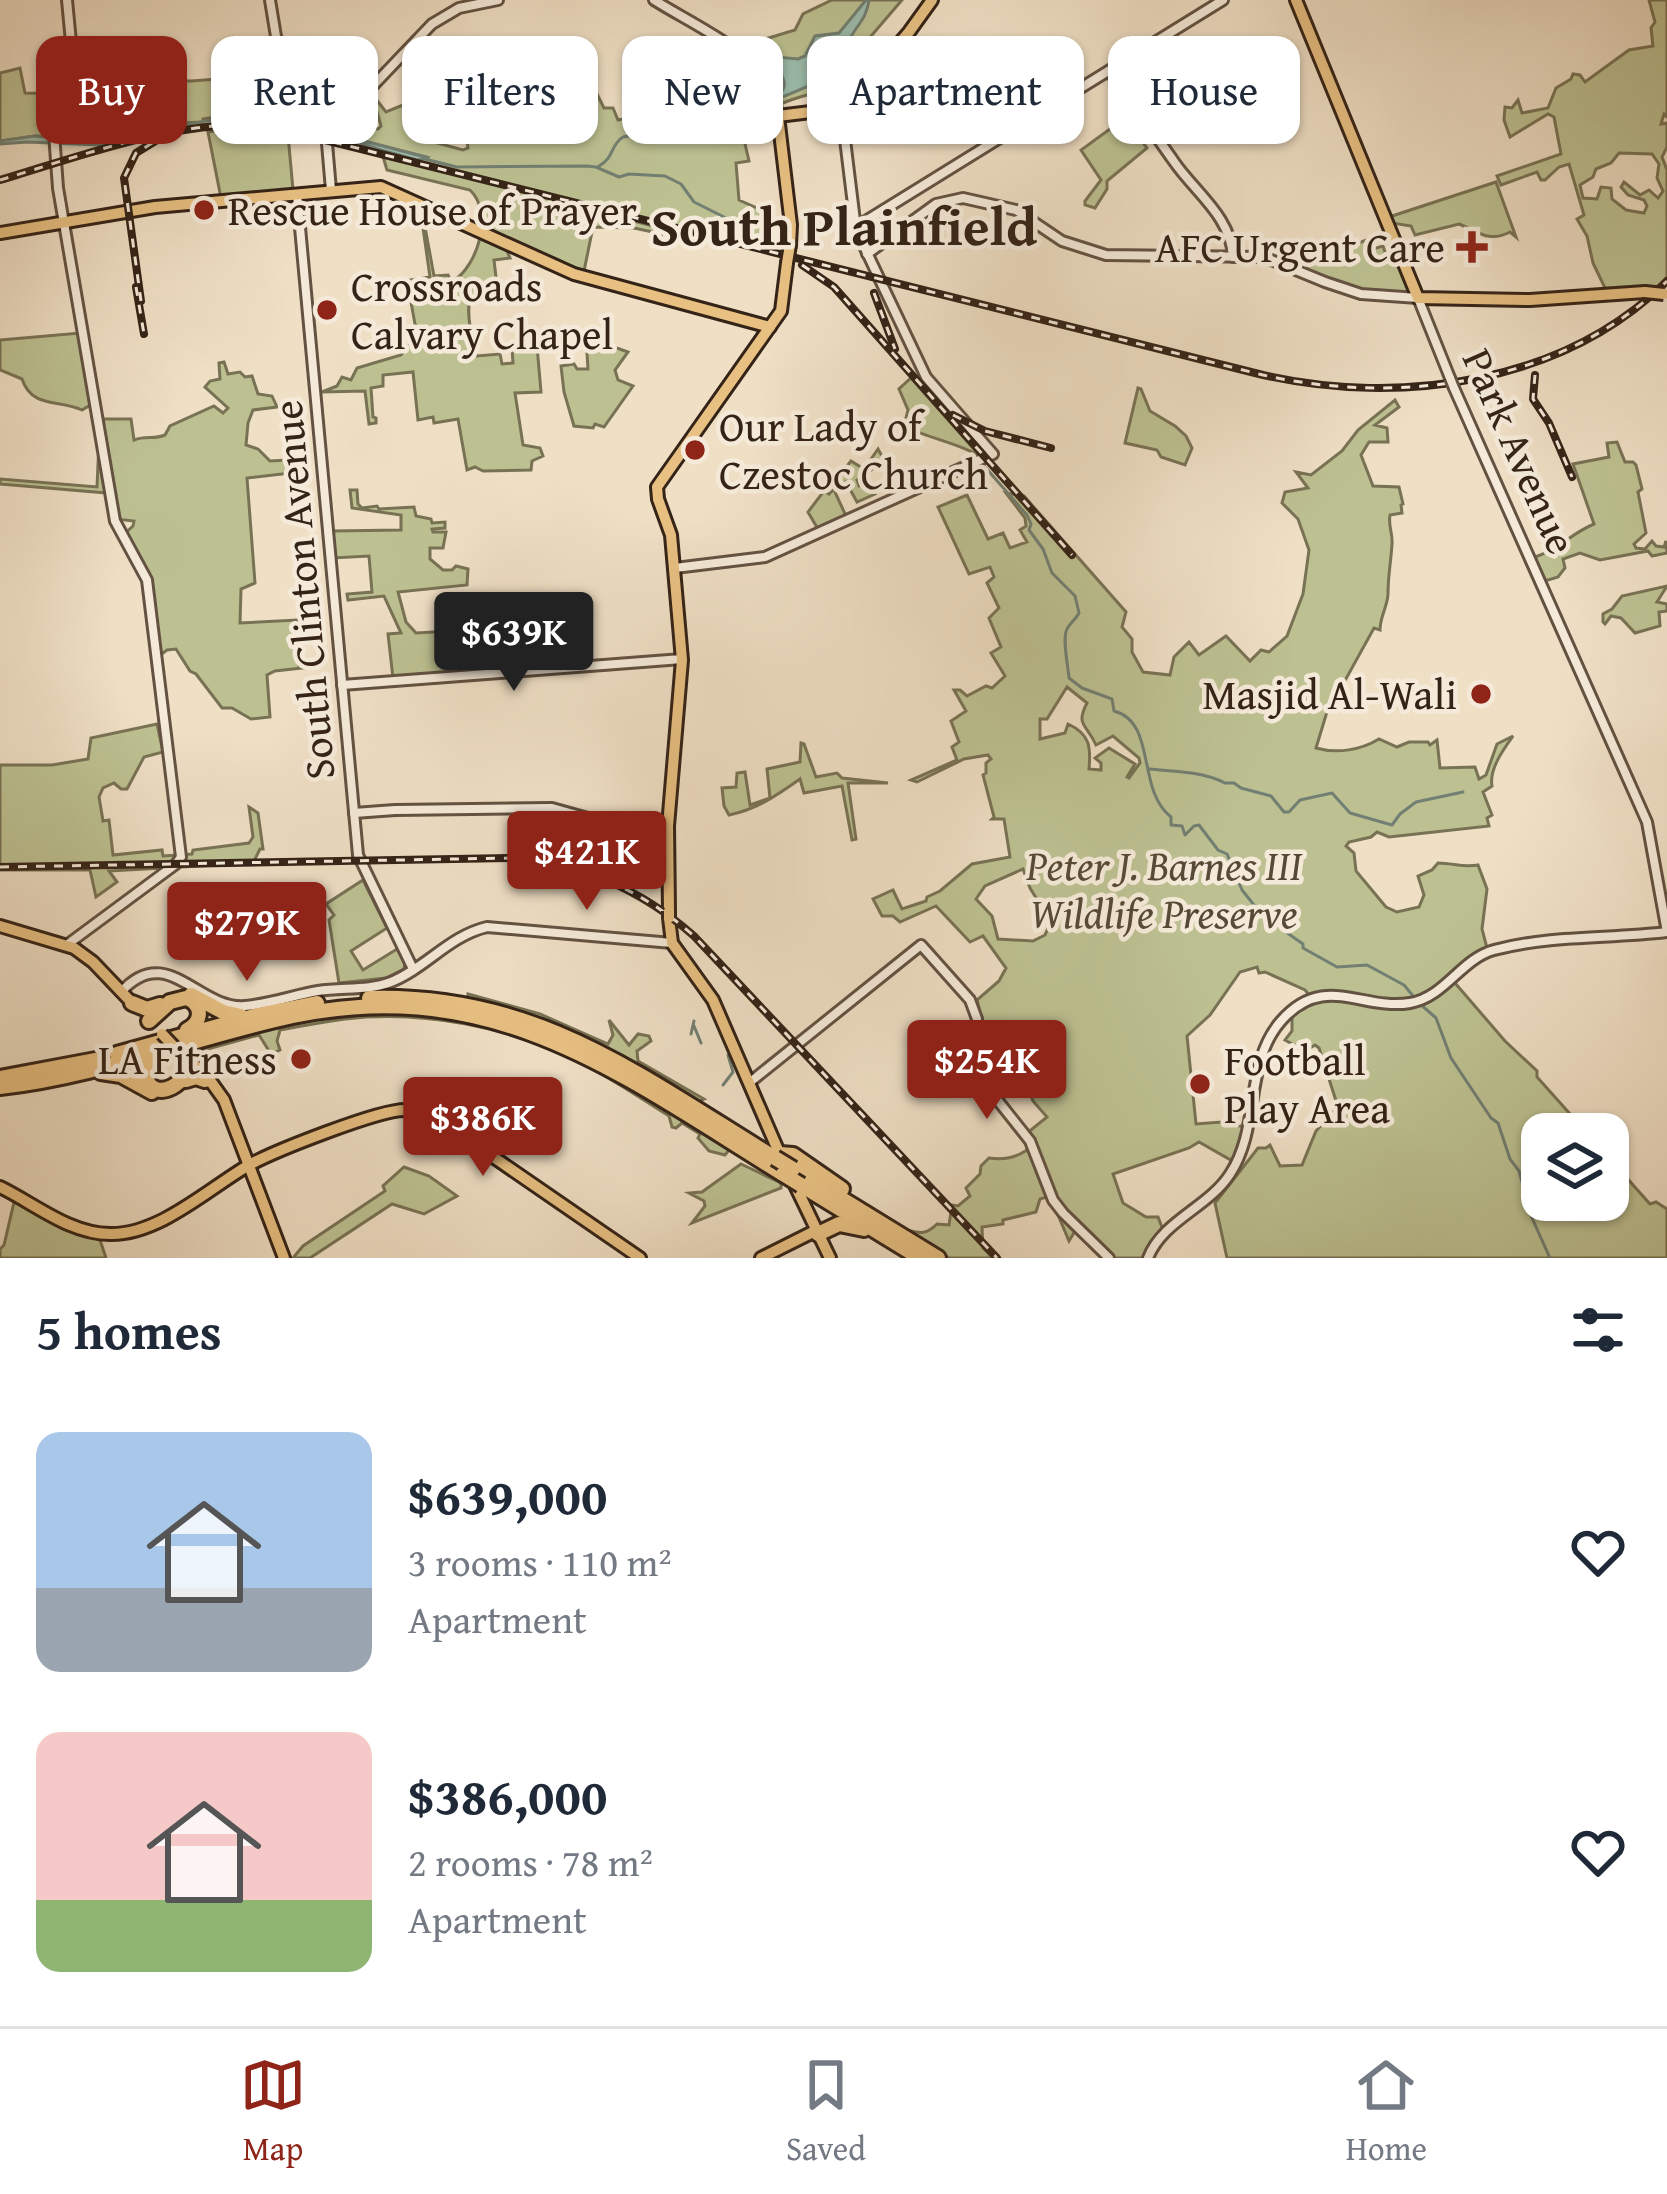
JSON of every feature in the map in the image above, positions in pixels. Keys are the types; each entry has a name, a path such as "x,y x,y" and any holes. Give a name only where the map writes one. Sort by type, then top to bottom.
{"highway":[{"path":"126,997 150,1010 162,1007 173,1000 189,998 199,1010 198,1021 189,1030 153,1041 162,1007 171,997 185,994 223,1012 258,1016"},
{"path":"0,1078 75,1065 153,1030 320,1002 388,997 446,1001 517,1017 602,1052 777,1156 801,1185 917,1258"},
{"path":"0,1087 81,1073 292,1017 345,1009 418,1008 477,1016 537,1034 599,1062 938,1258"},
{"path":"192,1071 166,1090 146,1080 146,1068 155,1058 198,1042"},
{"path":"81,1073 113,1072 155,1094 170,1091 192,1071"},
{"path":"777,1156 794,1155 897,1233"},
{"path":"819,1237 843,1224 858,1227 917,1258"}],"main road":[{"path":"904,36 932,0"},
{"name":"Park Avenue","path":"1296,0 1418,298"},
{"path":"765,1258 819,1237 777,1156 750,1078 712,1000 672,943 668,828 682,659 679,571 653,489 781,311 791,225 781,144"},
{"path":"0,233 155,207 390,189 574,274 770,327"},
{"path":"1418,298 1666,295"},
{"path":"668,846 679,858"},
{"path":"658,941 665,938 669,918"},
{"path":"0,926 77,942 80,952 223,1106 282,1258"},
{"path":"0,1185 68,1224 96,1233 138,1231 266,1151 395,1106 419,1107 643,1258"},
{"path":"246,1162 386,1113 419,1111 442,1120"}],"street":[{"path":"67,0 75,84 53,146 63,222 115,521 147,580 181,857 73,940"},
{"path":"270,0 276,36"},
{"path":"378,81 432,24 459,8 498,0"},
{"path":"655,0 711,36"},
{"path":"1165,36 1223,0"},
{"path":"856,227 1108,72"},
{"path":"327,144 331,190"},
{"path":"679,571 765,556 993,454 926,377 867,254 856,227 846,144"},
{"path":"1164,144 1214,207 1232,244 1233,257"},
{"name":"South Clinton Avenue","path":"297,193 361,865 413,970"},
{"path":"867,254 936,204 965,198 1013,209 1067,243 1111,256 1270,259 1325,283 1372,296 1418,298"},
{"name":"Park Avenue","path":"1418,298 1644,813 1667,932"},
{"path":"342,685 682,659"},
{"path":"354,813 542,807 606,823 668,828"},
{"path":"1640,933 1659,926 1665,912"},
{"path":"126,997 135,978 157,973 179,979 220,1002 245,1006 317,991 381,985 413,970 462,935 487,927 672,943"},
{"path":"1148,1258 1161,1236 1210,1198 1232,1172 1248,1137 1262,1056 1278,1024 1291,1011 1311,999 1339,994 1396,1004 1427,997 1492,951 1667,932"},
{"path":"750,1078 921,945 963,992 977,1018 983,1073 1030,1141 1058,1207 1109,1258"}],"green space":[{"path":"832,0 902,0 871,36 807,36 807,95 783,103 783,36 775,36 795,30 803,14"},
{"path":"1649,0 1667,0 1667,117 1664,114 1661,124 1667,123 1662,157 1667,170 1667,277 1656,289 1605,288 1577,219 1584,215 1569,164 1545,180 1537,172 1501,185 1497,176 1561,154 1554,117 1548,114 1510,137 1505,107 1512,108 1518,100 1522,113 1548,108 1556,88 1573,74 1585,82 1629,50 1653,46 1655,22","holes":["1619,153 1652,154 1659,164 1657,178 1663,191 1658,198 1649,190 1640,195 1624,182 1621,187 1644,200 1644,213 1626,210 1612,199 1611,188 1601,187 1597,199 1583,198 1580,185"]},
{"path":"20,68 25,93 36,93 36,136 0,141 0,73"},
{"path":"211,80 211,118 203,122 187,123 187,81"},
{"path":"598,96 604,108 613,108 618,120 622,119 622,144 745,144 749,161 736,163 739,200 766,212 771,219 764,241 784,247 784,253 604,208 664,229 662,234 593,227 583,276 505,246 510,258 494,260 497,286 475,294 469,303 473,337 469,339 477,356 500,354 502,364 513,363 512,348 537,346 541,392 515,393 523,445 540,448 543,456 532,461 531,470 467,470 458,419 418,420 413,372 383,375 383,386 371,388 376,423 369,424 365,391 322,392 337,386 342,377 351,380 357,368 401,355 417,335 404,281 430,277 423,228 415,218 423,216 434,276 448,275 452,282 469,264 480,239 481,212 470,190 387,170 381,150 417,160 426,157 375,144 381,126 378,102 386,112 402,105 402,144 468,148 467,144 598,144"},
{"path":"1108,130 1108,144 1144,144 1147,148 1107,181 1095,208 1085,201 1101,180 1081,150"},
{"path":"208,132 211,144 289,144 293,190 221,198"},
{"path":"1496,182 1516,237 1510,232 1484,235 1459,224 1415,235 1411,226 1392,223 1389,217"},
{"path":"1366,240 1373,249 1383,246 1388,261 1399,259 1411,290 1408,295 1373,294 1301,269"},
{"path":"80,333 92,404 82,410 39,399 22,379 0,370 0,340"},
{"path":"586,337 628,352 615,370 618,380 633,386 604,427 574,426 564,392 561,366 588,369"},
{"path":"224,362 228,374 252,376 258,394 272,396 277,407 253,410 246,445 270,461 288,460 291,473 247,478 255,583 241,589 240,623 297,620 304,648 299,666 320,666 267,675 270,717 251,719 222,708 176,649 158,657 146,574 122,536 134,521 115,519 106,493 0,484 0,479 97,487 100,419 131,419 134,440 165,435 170,426 214,406 223,413 228,408 205,387 220,379 219,363"},
{"path":"911,378 981,457 904,426 908,410 899,389"},
{"path":"1138,388 1150,411 1186,436 1192,448 1185,465 1161,457 1157,450 1125,443"},
{"name":"Peter J. Barnes III Wildlife Preserve","path":"1395,400 1399,407 1375,425 1387,428 1388,442 1369,442 1361,455 1373,486 1399,487 1403,504 1402,513 1390,515 1388,598 1380,630 1374,628 1342,686 1333,692 1316,748 1349,750 1379,739 1397,747 1409,742 1430,745 1437,740 1440,768 1475,767 1479,779 1486,775 1497,744 1513,736 1495,766 1492,786 1483,792 1492,815 1487,818 1489,826 1389,837 1377,832 1346,846 1354,853 1356,871 1386,907 1397,912 1419,907 1424,895 1418,876 1438,863 1478,865 1487,889 1482,929 1487,948 1449,976 1569,1113 1521,1113 1521,1221 1629,1221 1629,1180 1650,1204 1656,1202 1667,1209 1667,1258 1227,1258 1215,1203 1258,1148 1270,1145 1280,1166 1302,1165 1316,1131 1338,1107 1319,1048 1315,1045 1305,1051 1285,1040 1292,1031 1292,1015 1314,1001 1305,990 1259,973 1257,967 1240,972 1210,1015 1187,1036 1196,1124 1222,1122 1250,1128 1236,1163 1199,1142 1113,1174 1123,1203 1146,1217 1158,1217 1163,1230 1145,1258 1112,1258 1078,1226 1069,1241 1050,1196 1040,1199 1036,1212 982,1227 983,1248 993,1258 949,1258 907,1230 924,1232 937,1224 949,1225 952,1205 970,1196 966,1188 980,1174 981,1166 989,1158 1009,1158 1027,1150 1026,1134 1047,1117 1033,1101 1024,1078 999,1093 988,1073 977,1000 1006,968 983,936 970,942 936,906 900,922 882,916 873,899 893,890 902,909 926,901 972,864 1010,857 1004,819 992,819 983,775 991,759 988,755 964,759 917,782 911,780 957,760 952,747 959,742 951,721 966,711 954,690 967,696 986,686 992,688 1005,676 991,653 1001,647 989,618 999,608 987,583 994,577 990,567 969,574 938,507 967,495 988,539 1003,533 1010,548 1027,542 1020,530 1026,526 1006,493 1024,496 1126,612 1122,627 1132,639 1132,652 1143,672 1170,675 1174,657 1189,642 1199,655 1226,636 1250,661 1287,636 1303,594 1309,550 1298,519 1282,503 1285,492 1308,488 1296,472 1311,475 1342,451 1358,430","holes":["1067,687 1087,703 1082,721 1096,745 1113,736 1139,758 1129,778 1135,764 1109,748 1095,758 1101,770 1089,769 1088,742 1068,724 1065,733 1040,739 1040,719 1047,719","1023,869 1051,922 1045,935 1033,941 998,939 992,916 976,899 985,886"]},
{"path":"1617,442 1625,462 1636,465 1642,489 1638,492 1646,533 1634,544 1645,549 1652,541 1664,547 1666,541 1667,553 1652,556 1648,551 1600,560 1580,553 1563,559 1565,568 1558,577 1545,581 1535,557 1594,524 1573,464 1609,457 1607,443"},
{"path":"878,449 883,458 857,480 859,486 870,483 875,494 857,502 846,482 835,492 846,516 818,529 808,512 824,491 829,494 840,482 839,476 851,461 864,469"},
{"path":"350,490 357,490 362,508 414,507 416,516 432,523 445,522 445,528 432,529 446,532 443,548 430,548 430,559 443,570 468,569 467,585 398,592 406,622 416,633 470,630 471,647 446,651 448,674 393,678 388,634 401,633 384,596 348,600 347,594 372,592 369,556 333,558 332,531 401,530 401,515 352,508"},
{"path":"1667,586 1657,602 1667,604 1667,611 1659,612 1660,626 1635,633 1621,618 1611,616 1603,622 1603,614 1622,596"},
{"path":"157,724 163,752 144,757 127,789 114,783 103,788 99,797 103,821 109,820 113,855 162,850 163,856 192,854 193,850 249,843 253,837 249,807 258,813 263,849 253,863 109,871 117,882 96,897 90,870 0,870 0,765 88,759 91,738"},
{"path":"801,743 816,777 837,773 842,778 888,783 848,783 856,839 852,840 842,786 804,793 800,779 766,801 729,815 722,788 736,787 737,773 745,772 750,805 770,798 767,769 800,762"},
{"path":"363,880 387,928 351,951 363,970 397,949 404,969 386,978 339,983 329,920 334,915 326,904"},
{"path":"468,994 540,1014 608,1044 613,1035 609,1020 629,1045 638,1034 649,1036 651,1041 637,1051 638,1061 704,1099 695,1103 557,1026 467,1000"},
{"path":"386,1012 427,1014 511,1030 610,1074 729,1150 725,1155 709,1151 698,1138 700,1134 682,1123 672,1127 669,1116 554,1050 466,1024 405,1017 345,1019 280,1030 280,1050 271,1054 259,1035 190,1056 185,1051 303,1020"},
{"path":"741,1164 781,1183 781,1188 692,1223 705,1206 689,1193 702,1192"},
{"path":"404,1167 429,1176 457,1196 424,1214 392,1204 310,1258 293,1258 303,1246 385,1191 383,1186"},
{"path":"15,1198 100,1240 106,1258 0,1258"}],"shaded area":[{"path":"869,0 852,36 815,36 839,33"},
{"path":"807,52 807,86 783,97 783,58"},
{"path":"35,136 36,142 0,144 0,141"},
{"path":"363,144 429,158 417,160"}],"waterway":[{"path":"599,166 622,138"},
{"path":"425,159 457,167 586,166 619,177 665,176 745,236 788,250"},
{"path":"985,467 1027,515 1029,530 1052,573 1075,596 1079,613 1065,639 1069,678 1112,699 1114,711 1136,728 1153,791 1171,817 1171,825 1182,826 1185,835 1199,825 1218,850 1227,854 1242,890 1262,915 1279,922 1303,948 1337,967 1367,965 1404,985 1414,997"},
{"path":"1149,769 1234,783 1271,796 1284,812 1300,800 1332,793 1350,813 1392,825 1416,802 1463,792"},
{"path":"1420,1004 1436,1018 1451,1058 1498,1123 1550,1258"},
{"path":"691,1034 694,1021"},
{"path":"694,1026 701,1043"},
{"path":"723,1085 733,1072 728,1055"}],"railway":[{"path":"0,180 171,132 240,125 273,127 1263,375 1369,388 1424,386 1530,364 1579,344 1625,316 1667,281"},
{"path":"141,301 124,178 136,153 151,144"},
{"path":"802,265 834,287 1072,555"},
{"path":"136,287 144,334"},
{"path":"874,293 895,349"},
{"path":"1535,375 1533,399 1572,477"},
{"path":"953,415 985,431 1051,448"},
{"path":"0,867 512,858 563,866 610,882 653,905 694,936 997,1258"}],"place":[{"name":"Rescue House of Prayer","path":"204,210"},
{"name":"AFC Urgent Care","path":"1472,247"},
{"name":"Crossroads Calvary Chapel","path":"327,310"},
{"name":"Our Lady of Czestoc Church","path":"695,450"},
{"name":"Masjid Al-Wali","path":"1481,694"},
{"name":"LA Fitness","path":"301,1059"},
{"name":"Football Play Area","path":"1200,1084"}],"district":[{"name":"South Plainfield","path":"844,226"}]}
